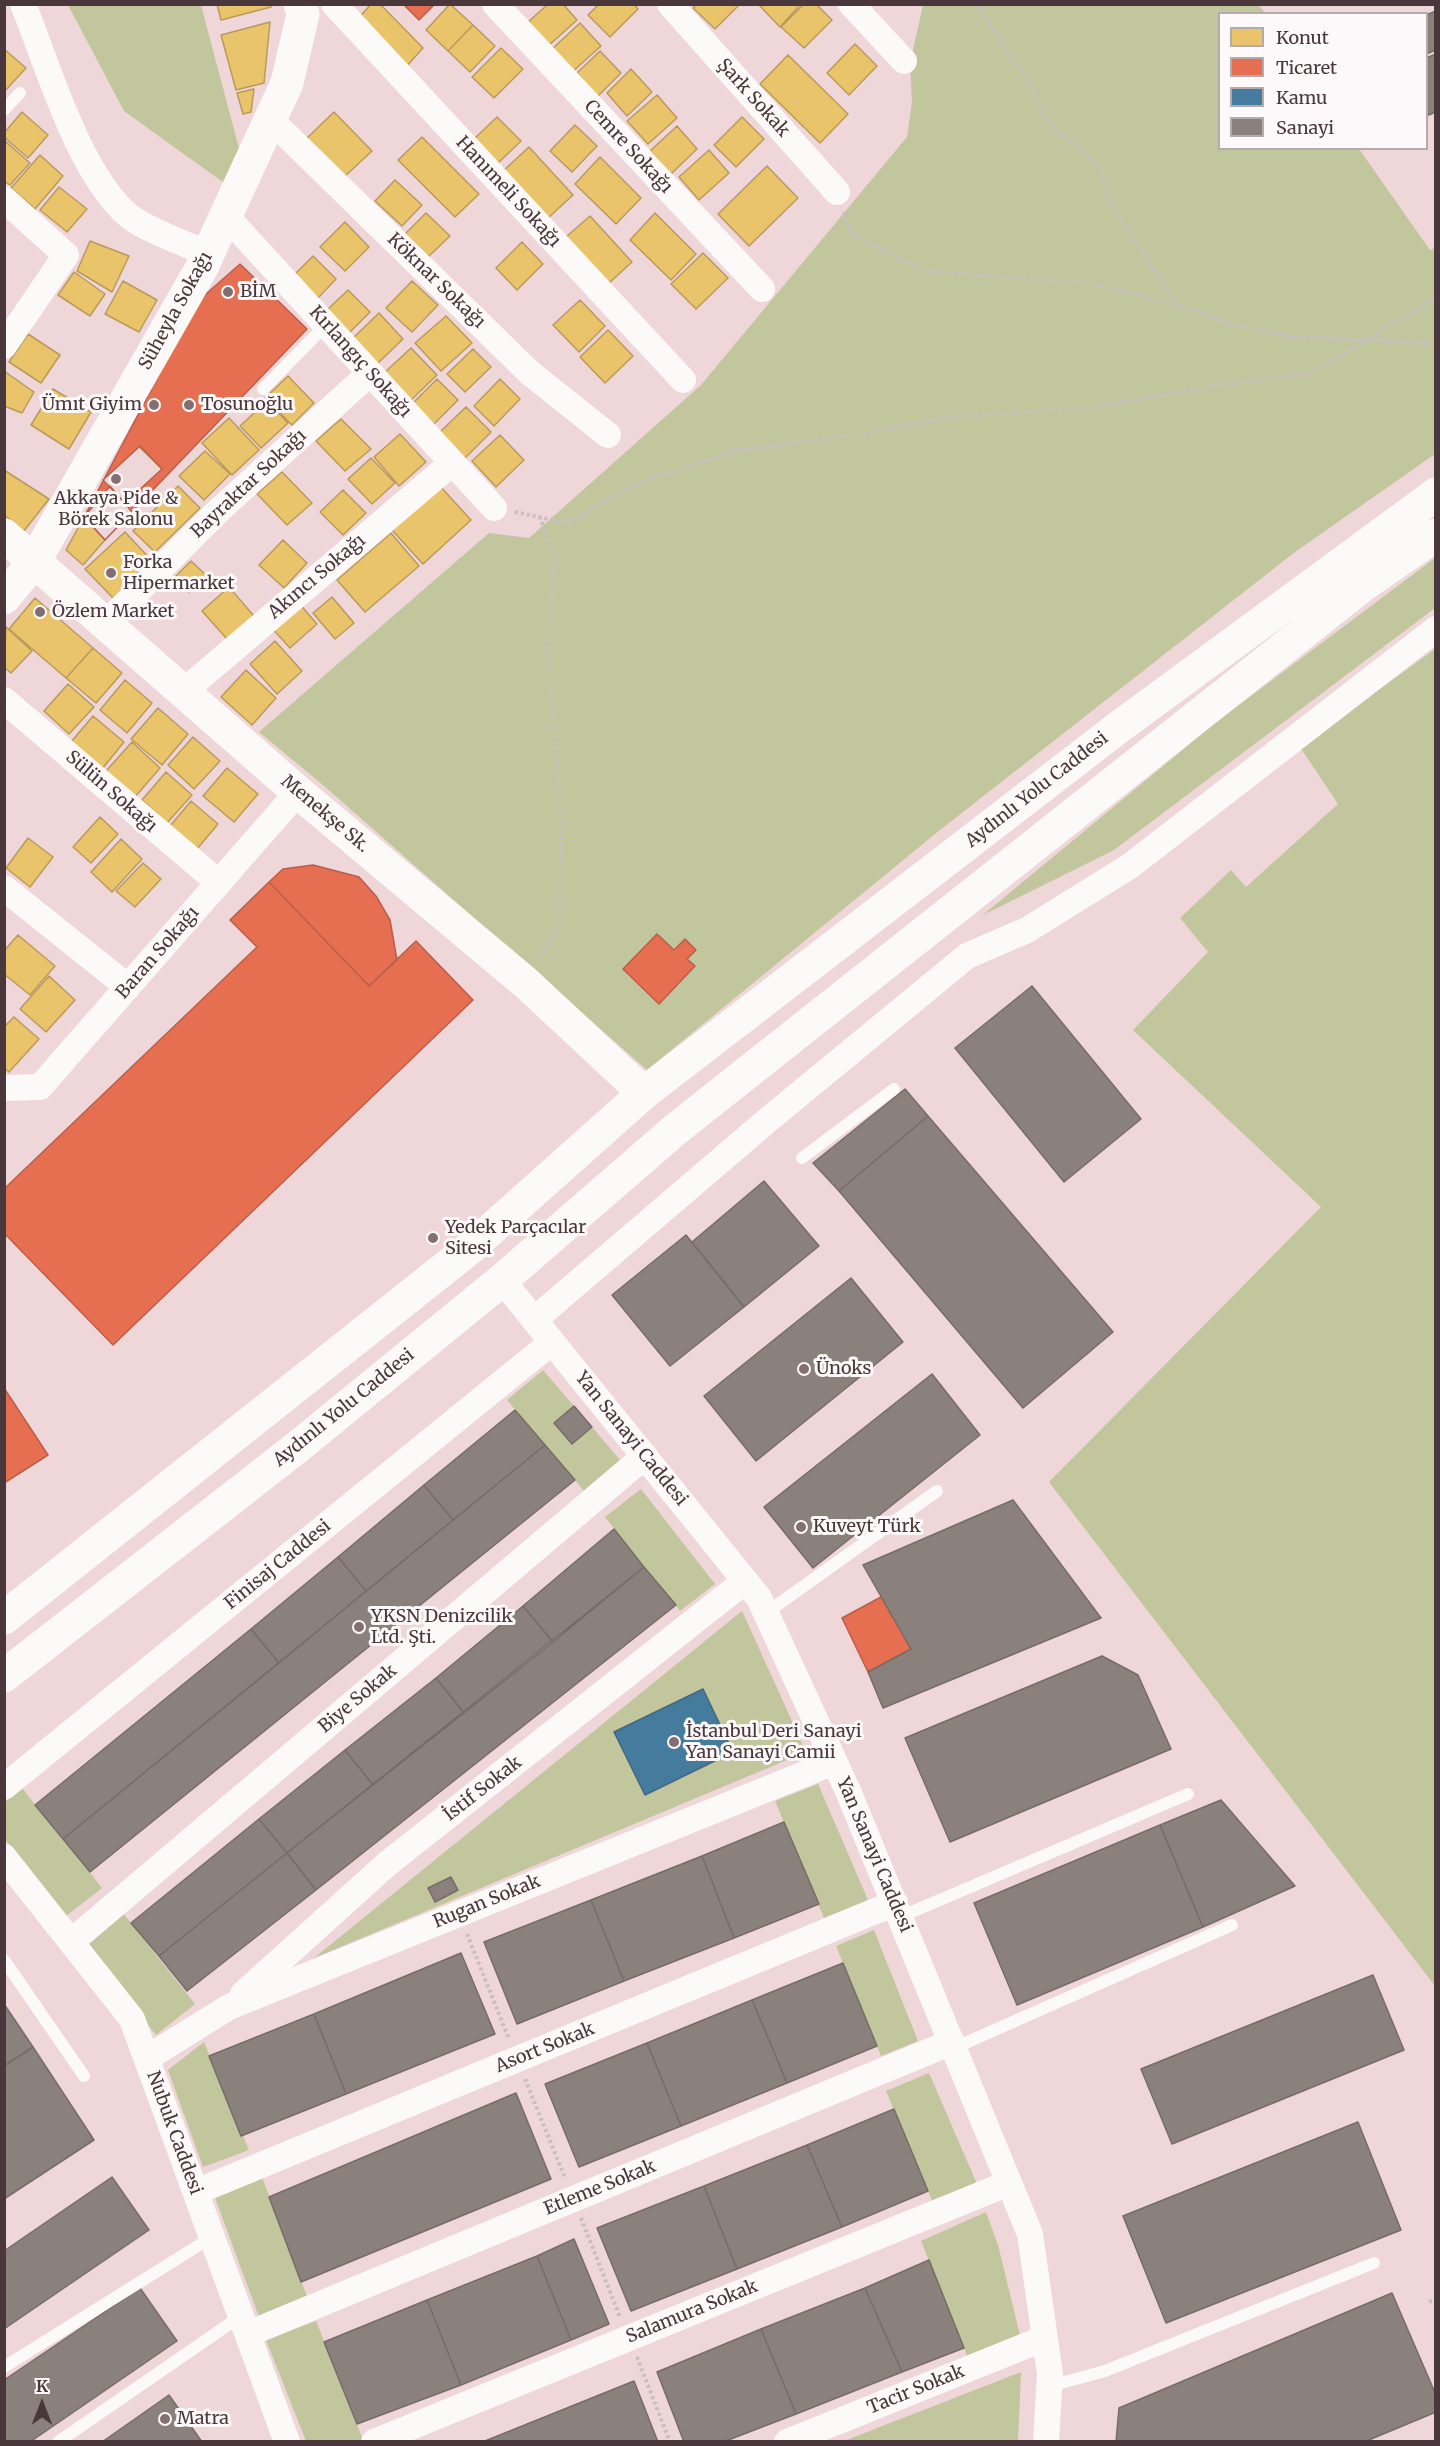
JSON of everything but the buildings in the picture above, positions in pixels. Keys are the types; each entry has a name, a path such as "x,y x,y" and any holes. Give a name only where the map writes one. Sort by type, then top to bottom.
{"main road":[{"name":"Süheyla Sokağı","path":"4,598 34,562 208,254 287,83 313,7"},
{"name":"Aydınlı Yolu Caddesi","path":"4,1618 469,1249 644,1094 1119,727 1436,494"},
{"name":"Menekşe Sk.","path":"4,535 298,792 526,982 644,1094"},
{"name":"Aydınlı Yolu Caddesi","path":"4,1676 296,1449 502,1280 676,1129 1362,586 1436,535"},
{"path":"644,1094 676,1129"}],"street":[{"path":"23,4 82,152 105,190 131,218 208,254"},
{"name":"Cemre Sokağı","path":"495,4 762,289"},
{"name":"Şark Sokak","path":"670,4 837,192"},
{"path":"851,4 904,61"},
{"name":"Hanımeli Sokağı","path":"313,7 683,380"},
{"name":"Köknar Sokağı","path":"270,119 530,373 608,435"},
{"path":"4,199 66,255 4,346"},
{"name":"Kırlangıç Sokağı","path":"226,216 494,508"},
{"name":"Bayraktar Sokağı","path":"105,624 217,512 370,373"},
{"name":"Akıncı Sokağı","path":"183,692 452,463"},
{"path":"534,1320 769,1119 967,956 1027,930 1130,866 1436,629"},
{"name":"Sülün Sokağı","path":"4,700 219,883"},
{"name":"Baran Sokağı","path":"4,1088 40,1087 298,792"},
{"path":"4,888 128,987"},
{"name":"Yan Sanayi Caddesi","path":"502,1280 759,1598 834,1762 1030,2234 1050,2386 1046,2442"},
{"name":"Finisaj Caddesi","path":"4,1787 552,1342"},
{"name":"Biye Sokak","path":"71,1942 645,1456"},
{"name":"İstif Sokak","path":"229,2007 387,1864 745,1581"},
{"name":"Rugan Sokak","path":"147,2058 229,2007 834,1762"},
{"name":"Nubuk Caddesi","path":"4,1857 132,2019 286,2441"},
{"name":"Asort Sokak","path":"196,2192 897,1910"},
{"name":"Etleme Sokak","path":"244,2325 953,2045"},
{"name":"Salamura Sokak","path":"374,2442 1009,2183"},
{"name":"Tacir Sokak","path":"787,2442 1045,2338"}],"lane":[{"path":"4,110 20,93"},
{"path":"263,389 326,325"},
{"path":"802,1158 894,1089"},
{"path":"766,1613 937,1491"},
{"path":"897,1910 1188,1794"},
{"path":"953,2045 1232,1925"},
{"path":"4,1960 84,2076"},
{"path":"4,2367 212,2237"},
{"path":"1050,2386 1105,2371 1374,2263"},
{"path":"58,2442 244,2325"}],"path":[{"path":"976,4 1030,84 1050,125 1101,168 1107,198 1177,305"},
{"path":"837,192 852,234 924,271 1095,284 1177,305 1229,324 1293,337 1419,342 1436,346"},
{"path":"494,508 568,523 633,485 740,450 871,433 947,417 1090,408 1226,384 1310,374 1436,298"},
{"path":"526,982 559,928 561,842 548,645 555,557 540,517"},
{"path":"1429,2301 1436,2302"}],"green space":[{"path":"68,5 201,5 241,156 227,185 124,111"},
{"path":"923,5 1259,5 1264,12 1218,12 1218,150 1360,150 1430,250 1435,248 1435,454 1295,552 940,830 647,1070 323,785 259,732 489,533 529,538 701,385 907,137 912,102 910,64"},
{"path":"1435,558 1435,608 1114,850 983,915 1215,723"},
{"path":"1435,649 1435,1986 1049,1482 1321,1207 1133,1030 1208,952 1180,918 1231,870 1246,887 1338,804 1300,747"},
{"path":"543,1370 620,1460 584,1491 507,1400"},
{"path":"641,1489 715,1584 680,1611 605,1517"},
{"path":"742,1611 806,1752 314,1958"},
{"path":"818,1784 868,1900 824,1918 775,1801"},
{"path":"22,1788 102,1888 66,1916 5,1839 5,1802"},
{"path":"123,1913 195,2004 156,2035 84,1944"},
{"path":"874,1930 918,2041 881,2056 836,1946"},
{"path":"204,2042 249,2150 203,2167 168,2070"},
{"path":"929,2073 977,2184 933,2203 886,2091"},
{"path":"262,2177 308,2299 259,2317 214,2195"},
{"path":"986,2212 998,2245 1020,2335 968,2358 921,2241"},
{"path":"316,2321 363,2440 359,2442 306,2441 266,2340"},
{"path":"1021,2372 1018,2441 844,2441"}],"place":[{"name":"BİM","path":"228,292"},
{"name":"Ümıt Giyim","path":"154,405"},
{"name":"Tosunoğlu","path":"189,405"},
{"name":"Akkaya Pide & Börek Salonu","path":"116,479"},
{"name":"Forka Hipermarket","path":"111,573"},
{"name":"Özlem Market","path":"40,612"},
{"name":"Yedek Parçacılar Sitesi","path":"433,1238"},
{"name":"Ünoks","path":"804,1369"},
{"name":"Kuveyt Türk","path":"801,1527"},
{"name":"YKSN Denizcilik Ltd. Şti.","path":"359,1627"},
{"name":"İstanbul Deri Sanayi Yan Sanayi Camii","path":"674,1742"},
{"name":"Matra","path":"165,2419"}]}
